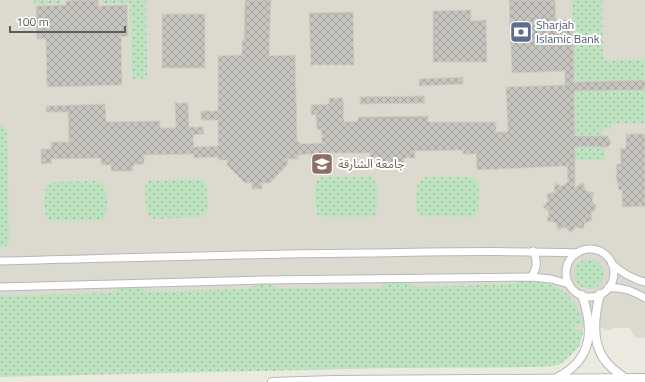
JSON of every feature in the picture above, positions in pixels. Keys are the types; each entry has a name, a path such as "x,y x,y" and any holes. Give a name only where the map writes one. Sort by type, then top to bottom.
{"street":[{"path":"612,264 613,277 608,288 600,294 594,296 582,295 575,291 569,284 566,271 568,264 577,253 590,249 597,250 603,254 612,264 630,277 645,282"},
{"path":"0,261 262,254 533,251 577,253"},
{"path":"531,277 537,265 533,251"},
{"path":"0,287 262,280 531,277 551,278 569,284"},
{"path":"608,288 633,291 645,298"},
{"path":"556,378 576,366 586,350 592,319 600,294"},
{"path":"582,295 587,311 592,319 599,350 608,365 625,378"},
{"path":"586,350 599,350"},
{"path":"272,382 645,378"}],"shaded area":[{"name":"جامعة الشارقة","path":"0,0 645,0 645,338 636,338 629,328 612,328 612,330 605,330 604,328 583,328 583,331 574,331 574,328 0,352"}],"green space":[{"path":"34,0 61,0 61,3 34,4"},
{"path":"102,0 146,0 147,78 132,79 130,3 102,3"},
{"path":"572,0 602,0 603,61 645,59 645,80 574,82"},
{"path":"645,90 645,123 612,123 612,129 602,129 602,136 575,136 574,91"},
{"path":"0,124 6,128 7,133 9,242 8,245 0,248"},
{"path":"575,147 605,147 605,160 575,160"},
{"path":"323,177 370,177 373,179 377,185 377,209 375,215 370,217 323,217 318,215 315,186 316,182"},
{"path":"425,177 469,177 475,179 479,185 478,212 472,217 423,216 418,213 416,195 417,187 421,180"},
{"path":"199,179 204,181 206,185 208,210 203,217 154,219 147,214 145,189 146,185 150,181"},
{"path":"96,181 102,183 106,192 107,208 102,220 51,221 46,217 44,203 46,187 53,182"},
{"path":"589,259 599,264 604,274 599,284 589,289 579,284 574,274 579,264"},
{"path":"516,281 543,283 559,288 572,299 577,308 583,325 574,326 574,330 583,331 580,345 560,364 539,367 391,368 0,377 0,296 112,293 117,288 139,287 148,292 248,289 255,285 264,284 279,288 381,288 385,283 410,283 415,287 515,284"}],"building":[{"path":"98,0 98,6 127,5 128,36 121,37 122,85 47,87 46,39 37,39 36,6 66,5 66,1"},
{"path":"245,0 271,0 269,56 295,55 297,140 301,144 322,143 321,129 317,130 316,115 311,115 311,105 329,104 329,98 343,98 344,122 358,121 358,117 428,116 428,122 496,122 496,132 508,132 506,87 565,85 565,71 512,73 509,0 555,0 556,21 570,19 573,22 574,82 645,80 645,90 574,91 575,136 607,136 611,142 608,147 575,147 575,187 583,182 586,191 594,193 592,201 597,207 591,214 592,220 585,223 583,229 576,227 571,233 565,227 558,230 556,223 547,221 549,212 543,207 548,201 547,194 554,192 555,183 562,186 568,182 567,166 477,170 476,154 463,154 463,150 415,151 415,158 404,158 404,163 382,163 382,158 371,158 370,153 323,153 323,159 311,159 311,154 298,155 298,159 287,159 288,164 270,183 262,183 262,189 252,189 252,183 245,183 227,165 227,160 218,160 218,157 194,158 194,154 144,155 144,164 133,165 133,171 111,171 111,165 101,165 101,158 51,159 52,163 41,164 41,149 51,149 51,142 69,142 68,112 46,112 46,106 105,104 106,122 160,121 160,128 176,128 175,103 188,103 189,127 203,127 204,134 193,135 194,147 218,146 218,120 201,120 201,111 218,111 218,56 242,55"},
{"path":"471,10 471,21 486,20 487,62 433,62 433,11"},
{"path":"353,12 354,65 311,65 309,13"},
{"path":"162,14 205,14 205,68 162,68"},
{"path":"463,77 463,84 419,86 419,79"},
{"path":"424,96 425,103 360,104 360,97"},
{"path":"626,134 645,134 645,206 622,207 622,190 619,190 616,176 617,164 621,164 620,149 626,148"}],"place":[{"name":"Sharjah Islamic Bank","path":"521,32"},
{"name":"جامعة الشارقة","path":"322,164"}]}
